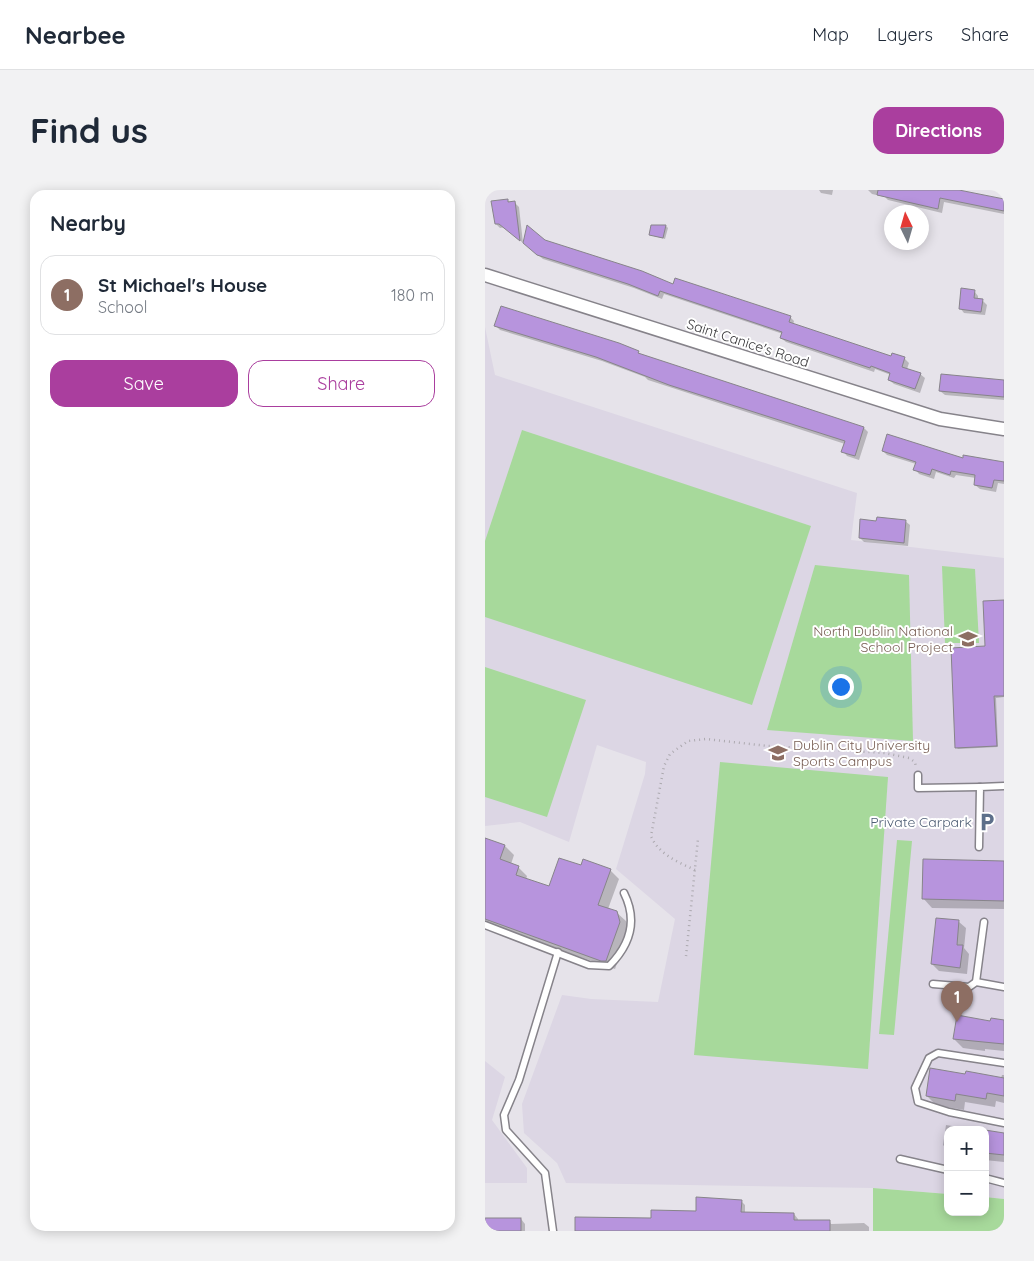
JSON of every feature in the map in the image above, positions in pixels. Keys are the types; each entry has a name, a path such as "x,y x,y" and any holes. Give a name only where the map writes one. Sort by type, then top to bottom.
{"street":[{"name":"Saint Canice's Road","path":"485,275 940,419 1004,429"}],"lane":[{"path":"919,775 918,788 1004,786"},
{"path":"979,847 980,787"},
{"path":"485,925 589,965 609,966 620,955 629,939 631,923 629,904 624,893"},
{"path":"933,984 969,988 976,982 984,922"},
{"path":"553,1231 545,1173 506,1130 504,1115 519,1080 558,952"},
{"path":"976,982 1004,987"},
{"path":"1004,1063 938,1053 929,1058 915,1088 918,1102 949,1112 1004,1123"},
{"path":"900,1159 944,1169"},
{"path":"989,1179 1004,1183"}],"path":[{"path":"695,870 673,859 654,844 651,836 664,766 670,754 689,741 706,739 768,746 885,753 909,758 915,762 919,775"},
{"path":"686,956 698,839"}],"shaded area":[{"name":"Dublin City University Sports Campus","path":"485,327 495,375 857,493 851,540 1004,558 1004,1199 989,1197 989,1126 944,1126 944,1194 873,1188 566,1183 557,1163 524,1133 522,1104 562,995 591,999 658,1002 675,919 616,869 645,774 646,762 597,745 569,842 520,822 485,826"},
{"path":"485,1061 505,1077 492,1120 527,1168 527,1183 485,1183"}],"green space":[{"path":"522,430 811,526 752,705 485,617 485,541"},
{"path":"815,565 909,575 913,741 767,730"},
{"path":"942,566 975,569 979,643 945,643"},
{"path":"485,667 586,700 547,817 485,797"},
{"path":"720,762 888,777 868,1069 694,1055"},
{"path":"897,840 912,841 894,1035 879,1034"},
{"path":"873,1188 944,1194 944,1216 989,1216 989,1197 1004,1199 1004,1231 873,1231"}],"building":[{"path":"878,190 959,190 1004,199 1004,211 940,198 938,209 929,207 929,205 921,205 877,195"},
{"path":"508,199 508,202 515,201 520,241 499,224 495,224 491,201"},
{"path":"527,225 545,240 642,271 673,284 675,278 791,316 789,322 891,356 892,353 905,357 902,367 921,373 915,389 888,380 890,373 780,338 782,332 660,291 658,296 628,284 537,255 523,243"},
{"path":"651,225 666,225 663,238 649,235"},
{"path":"961,288 975,290 974,298 983,299 981,312 959,309"},
{"path":"501,306 619,343 639,351 638,353 864,427 855,456 841,452 845,441 669,385 596,357 494,326"},
{"path":"941,374 1004,380 1004,397 939,391"},
{"path":"887,434 963,458 963,455 1004,462 1004,481 994,480 992,488 974,485 975,475 951,471 950,475 932,469 930,475 913,470 916,462 882,451"},
{"path":"877,517 906,520 904,543 859,538 860,519 876,521"},
{"name":"North Dublin National School Project","path":"1004,600 1004,696 994,696 997,746 955,748 951,648 985,646 983,601"},
{"path":"485,838 505,845 500,859 519,866 516,875 549,886 559,858 581,865 583,859 611,869 598,905 617,911 620,922 606,961 601,961 485,919"},
{"path":"923,859 1004,861 1004,901 922,899"},
{"path":"936,918 959,920 957,945 963,945 960,968 931,964"},
{"path":"957,1015 990,1021 991,1018 1004,1020 1004,1044 953,1039"},
{"path":"930,1068 965,1074 966,1071 1004,1078 1004,1096 987,1093 986,1099 956,1094 955,1101 926,1096"},
{"path":"989,1131 1004,1133 1004,1155 989,1153"},
{"path":"696,1197 742,1200 741,1212 794,1213 794,1220 830,1220 830,1231 575,1231 575,1217 651,1218 651,1210 696,1211"},
{"path":"485,1218 521,1218 521,1231 485,1231"}],"place":[{"name":"North Dublin National School Project","path":"968,639"},
{"name":"Dublin City University Sports Campus","path":"778,753"},
{"name":"Private Carpark","path":"987,822"},
{"name":"St Michael's House","path":"957,1022"}]}
